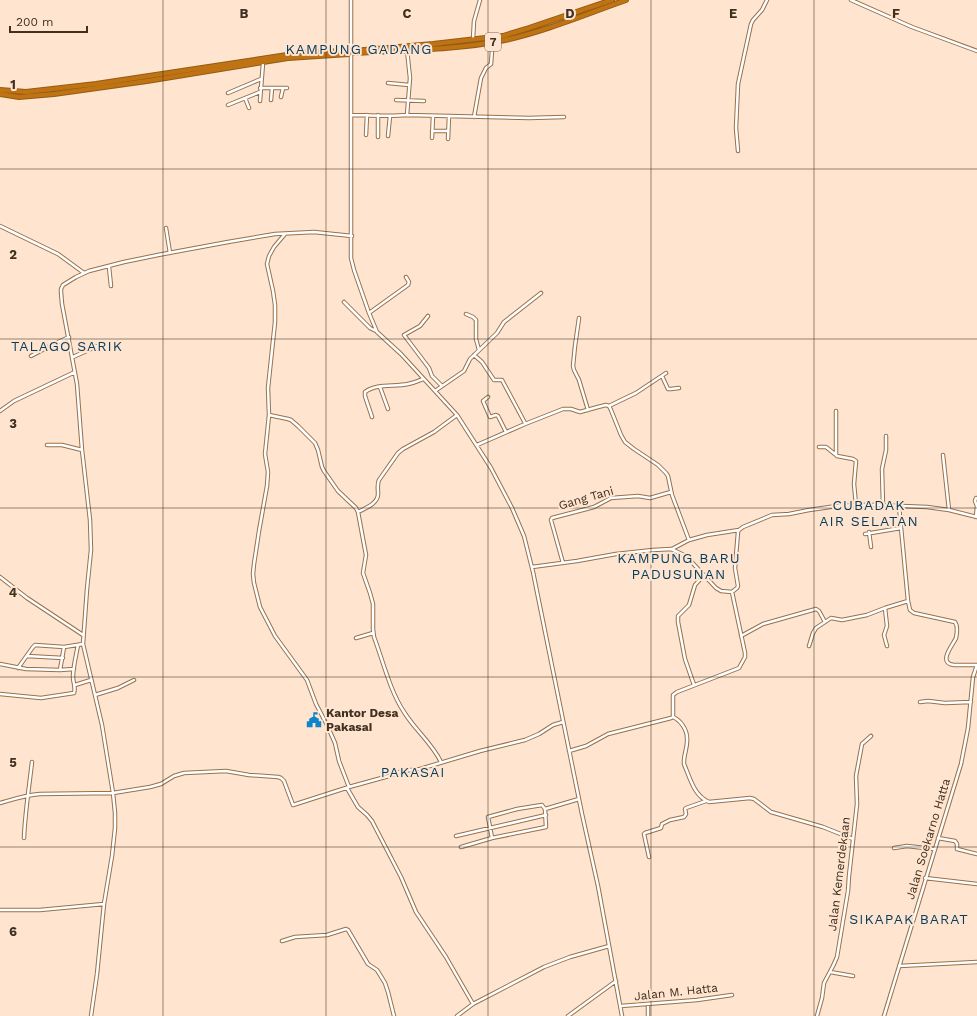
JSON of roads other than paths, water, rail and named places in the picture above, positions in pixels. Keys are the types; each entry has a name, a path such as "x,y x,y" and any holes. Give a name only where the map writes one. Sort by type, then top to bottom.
{"highway":[{"name":"7","path":"579,14 612,0"},
{"name":"7","path":"351,52 452,47 492,40 626,0"},
{"name":"7","path":"351,52 473,39 492,40"},
{"path":"0,90 20,92 147,79 263,63 287,54 311,52 351,52"},
{"path":"0,94 19,97 59,94 274,59"}],"street":[{"path":"351,0 352,258 354,270 377,332"},
{"path":"473,39 474,21 480,0"},
{"path":"738,151 736,128 738,80 742,69 751,24 762,10 767,0"},
{"path":"851,0 912,27 977,52"},
{"path":"474,117 481,78 486,68 491,64 492,40"},
{"path":"407,50 410,78 408,115"},
{"path":"260,101 263,63"},
{"path":"228,93 261,79"},
{"path":"388,83 409,85"},
{"path":"260,88 287,88"},
{"path":"271,100 272,88"},
{"path":"281,97 282,88"},
{"path":"228,105 260,92"},
{"path":"245,98 249,108"},
{"path":"396,100 424,101"},
{"path":"351,115 529,118 564,117"},
{"path":"366,135 367,115"},
{"path":"378,115 378,136"},
{"path":"388,136 390,116"},
{"path":"432,138 433,116"},
{"path":"448,139 449,116"},
{"path":"432,131 448,131"},
{"path":"0,226 58,254 84,273"},
{"path":"166,228 170,253"},
{"path":"91,1016 104,904 112,856 115,813 102,725 83,644 91,550 90,515 75,372 62,304 61,289 63,285 84,273 124,262 228,242 285,234 314,232 352,236"},
{"path":"285,234 274,247 267,264 276,312 268,388 269,415 265,454 268,472 267,486 254,568 254,583 260,607 275,636 307,680 316,704 335,743 348,787 358,807 372,821 401,877 416,912 446,957 473,1004"},
{"path":"109,267 111,286"},
{"path":"369,313 408,285 409,282 406,277"},
{"path":"435,391 464,371 470,359 497,333 504,322 541,293"},
{"path":"344,302 370,328 377,332 401,354 456,415 491,468 519,523 532,567 578,799 598,886 622,1016"},
{"path":"466,314 476,320 476,339 479,350"},
{"path":"428,316 420,326 404,335 430,368 432,376 442,386"},
{"path":"579,318 573,366 588,410"},
{"path":"31,356 69,337"},
{"path":"73,357 102,344"},
{"path":"474,355 482,362 494,380 502,380 525,424"},
{"path":"0,411 14,401 75,372"},
{"path":"477,445 563,409 571,409 580,412 606,405 609,406 636,393 666,373"},
{"path":"662,376 668,388 679,388"},
{"path":"372,417 365,392 369,389 408,384 423,379"},
{"path":"380,387 388,409"},
{"path":"488,397 484,401 490,417 496,415 498,416 506,432"},
{"path":"609,406 622,438 629,445 666,472 671,492 689,540"},
{"path":"836,411 836,455"},
{"path":"269,415 291,420 315,443 324,471 338,491 358,512 366,554 363,573 373,604 373,633 399,704 412,723 435,751 441,762"},
{"path":"358,512 377,498 377,484 398,453 434,432 456,415"},
{"path":"883,506 882,466 886,450 886,436"},
{"path":"47,446 62,445 82,450"},
{"path":"819,447 825,446 836,455 856,461 854,484 856,505"},
{"path":"943,455 949,510"},
{"name":"Gang Tani","path":"563,563 551,520 552,518 594,507 611,498 636,496 650,498 671,492"},
{"path":"532,567 616,554 671,549 689,540 707,535 739,530 772,514 790,514 809,510 856,505 927,507 949,510 976,517 976,498"},
{"path":"899,506 910,610 912,612 957,623 956,638 948,652 948,663 950,665 977,665"},
{"path":"865,534 869,532 901,528"},
{"path":"671,549 686,556 712,584 719,589 732,592 738,586 735,568 737,536 739,530"},
{"path":"869,532 871,547"},
{"path":"694,685 685,659 678,616 689,605 695,586 704,575"},
{"path":"0,578 27,598 83,635"},
{"path":"672,717 673,695 677,692 739,668 745,655 732,592"},
{"path":"809,646 813,633 824,622 831,618 844,620 867,615 908,601"},
{"path":"885,608 887,628 884,636 887,646"},
{"path":"741,636 763,624 814,609 819,611 824,622"},
{"path":"356,638 373,633"},
{"path":"18,668 35,645 64,647 83,644"},
{"path":"0,694 44,698 74,692 75,684 73,678 78,645"},
{"path":"60,670 64,647"},
{"path":"26,656 63,658"},
{"path":"0,664 35,670 74,669"},
{"name":"Jalan Soekarno Hatta","path":"884,1016 961,764 968,728 973,677 977,665"},
{"path":"75,684 91,680"},
{"path":"95,695 118,688 134,680"},
{"path":"920,702 971,702"},
{"path":"569,750 586,746 608,734 672,717 676,718 682,724 687,735 684,764 695,790 707,801"},
{"path":"0,804 18,797 29,795 113,793 161,784 178,774 189,772 226,771 249,775 279,777 284,781 293,805 402,771 417,770 480,751 525,740 539,734 553,725 563,722"},
{"name":"Jalan Kemerdekaan","path":"817,1016 824,983 837,957 848,891 857,804 856,776 862,744 871,736"},
{"path":"24,838 25,813 29,795 32,762"},
{"path":"545,809 578,799"},
{"path":"649,857 644,838 645,833 661,828 662,824 668,821 684,817 686,814 686,808 707,801 754,799 771,812 823,827 853,839"},
{"path":"460,847 546,826 545,809 542,805 517,809 488,818 492,838"},
{"path":"456,836 546,815"},
{"path":"938,838 956,842 957,849 977,854"},
{"path":"894,848 907,846 934,850"},
{"path":"926,878 977,884"},
{"path":"0,910 40,910 104,904"},
{"path":"282,941 295,937 327,935 346,929 348,930 368,964 377,970 385,983 394,1016"},
{"path":"457,1016 473,1004 544,967 570,957 609,946"},
{"path":"899,966 977,962"},
{"path":"830,972 853,976"},
{"path":"568,1016 616,981"},
{"name":"Jalan M. Hatta","path":"621,1006 697,1000 732,995"},
{"path":"648,1004 648,1016"}],"place":[{"name":"Kantor Desa Pakasai","path":"314,720"}],"district":[{"name":"KAMPUNG GADANG","path":"359,49"},
{"name":"TALAGO SARIK","path":"67,346"},
{"name":"CUBADAK AIR SELATAN","path":"869,514"},
{"name":"KAMPUNG BARU PADUSUNAN","path":"679,566"},
{"name":"PAKASAI","path":"413,772"},
{"name":"SIKAPAK BARAT","path":"909,919"}]}
